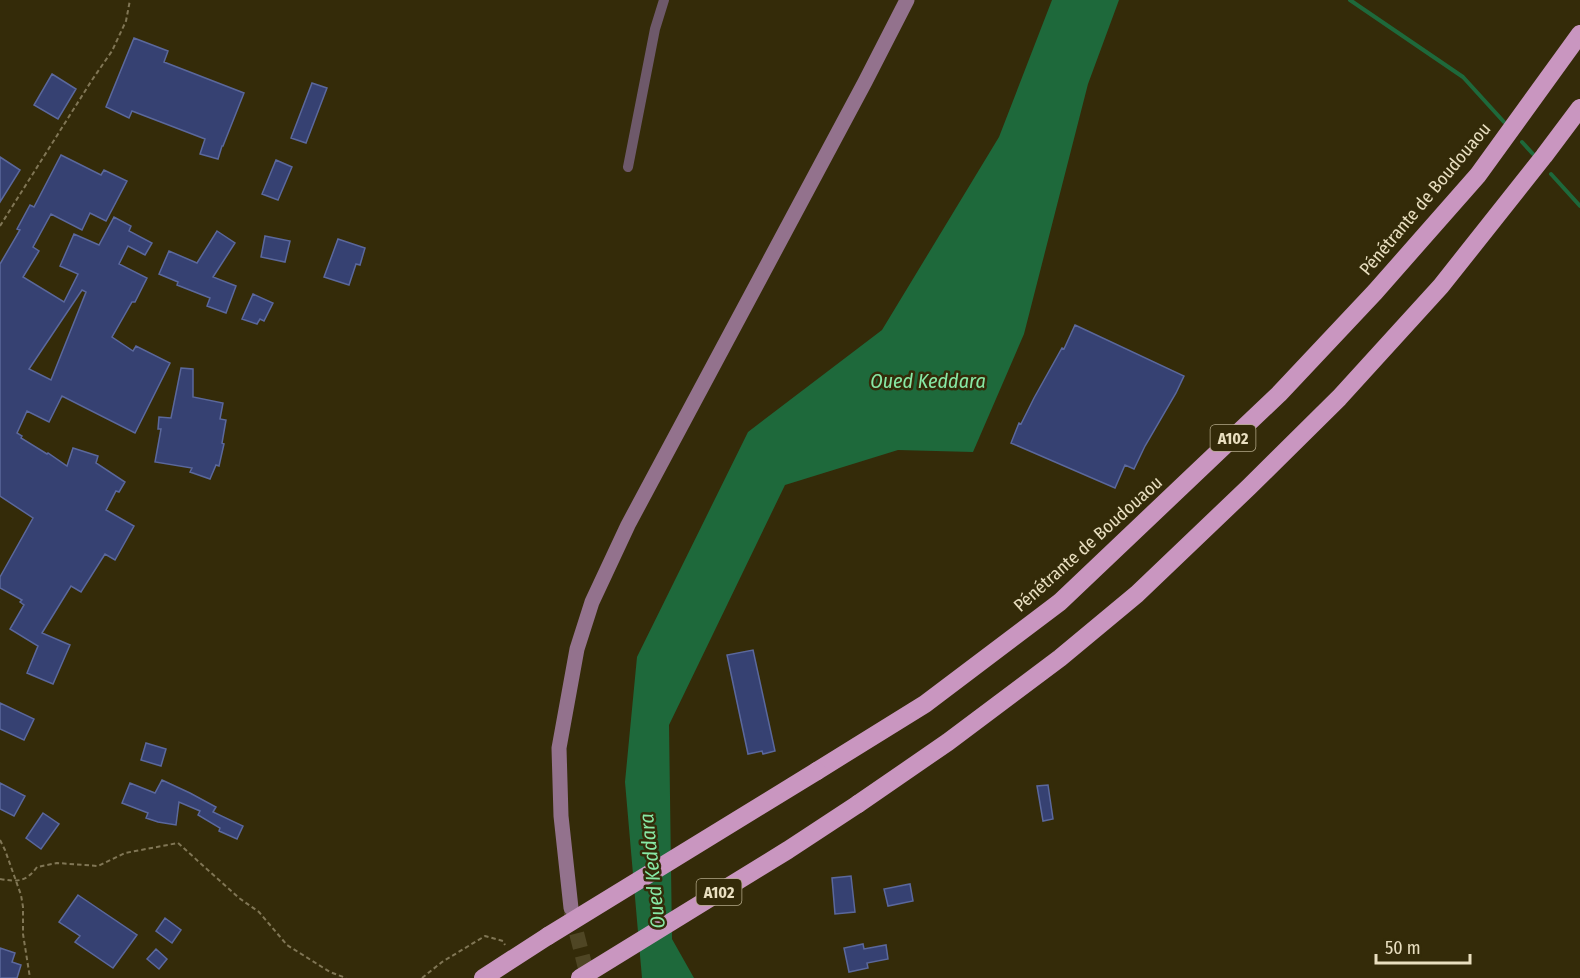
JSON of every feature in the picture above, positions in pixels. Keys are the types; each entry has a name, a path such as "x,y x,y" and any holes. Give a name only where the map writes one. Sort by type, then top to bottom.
{"highway":[{"name":"Pénétrante de Boudouaou","path":"483,978 925,704 1060,602 1279,394 1375,292 1478,175 1580,34"},
{"name":"A102","path":"580,978 788,850 948,742 1060,658 1137,594 1339,398 1441,286 1545,156 1580,108"}],"main road":[{"path":"571,908 561,816 559,748 577,649 592,602 628,525 907,0"}],"street":[{"path":"628,166 655,29 664,0"}],"path":[{"path":"0,226 112,51 126,21 130,0"},
{"path":"0,840 21,895 23,934 30,978"},
{"path":"0,879 15,881 30,876 37,867 57,863 98,866 125,853 178,843 239,898 258,912 287,945 330,972 346,978"},
{"path":"422,978 442,962 485,936 503,941 506,947"}],"water":[{"name":"Oued Keddara","path":"1052,0 1119,0 1088,84 1024,334 973,452 898,450 785,485 669,725 672,939 694,978 642,978 625,782 637,657 748,432 882,330 999,137"}],"building":[{"path":"134,38 168,51 164,62 244,93 218,159 200,154 205,139 132,111 129,118 106,107"},
{"path":"52,74 76,89 58,119 34,105"},
{"path":"312,83 327,88 306,143 291,138"},
{"path":"61,155 101,175 104,170 127,181 106,221 90,213 82,230 51,214 33,247 39,251 23,277 64,302 78,274 60,266 74,234 99,245 114,217 131,226 129,231 152,243 145,255 128,246 119,264 147,278 135,302 132,302 112,337 133,351 136,346 170,363 135,433 62,396 49,422 27,411 17,433 22,436 21,438 67,466 73,448 98,456 96,463 125,482 119,492 116,491 106,510 134,526 115,560 105,554 81,592 71,586 42,633 70,645 53,684 27,673 38,646 10,629 24,605 20,602 22,600 0,588 0,577 33,518 0,496 0,264 20,230 17,229 30,205 34,207","holes":["82,290 86,292 51,380 29,369"]},
{"path":"0,157 20,170 0,202"},
{"path":"276,160 292,167 278,200 262,194"},
{"path":"217,231 235,243 213,277 236,286 226,313 207,306 210,298 177,285 178,282 159,274 169,251 197,263"},
{"path":"265,236 290,241 285,262 261,257"},
{"path":"338,239 365,248 360,265 356,264 349,285 324,277"},
{"path":"253,294 273,303 264,321 260,319 257,324 242,319"},
{"path":"1075,325 1184,376 1134,469 1125,465 1115,488 1011,443 1019,423 1021,424 1062,348 1064,349"},
{"path":"181,368 193,369 193,397 223,403 220,419 226,420 222,443 224,444 219,466 216,465 210,479 190,472 192,468 155,462 161,429 158,429 159,417 171,418"},
{"path":"753,650 775,751 763,754 762,751 748,754 727,655"},
{"path":"0,703 34,719 24,740 0,729"},
{"path":"146,743 166,749 161,766 141,760"},
{"path":"162,780 216,807 213,812 243,826 237,839 219,831 220,828 198,815 200,811 179,802 176,825 146,818 148,813 122,803 130,783 155,793"},
{"path":"0,783 25,796 14,816 0,809"},
{"path":"1048,785 1053,819 1043,821 1037,786"},
{"path":"43,813 59,824 41,849 26,838"},
{"path":"851,876 855,912 835,914 832,878"},
{"path":"910,884 913,901 888,906 884,889"},
{"path":"78,895 137,935 113,968 75,942 80,936 59,922"},
{"path":"165,918 181,930 172,943 156,931"},
{"path":"863,944 864,949 886,945 888,959 867,963 868,968 849,972 844,948"},
{"path":"0,948 15,953 12,962 21,965 17,978 0,978"},
{"path":"156,949 167,959 159,969 147,959"}],"waterway":[{"path":"1350,0 1463,77 1504,122"},
{"path":"1522,142 1533,154"},
{"path":"1551,174 1580,206"}],"tunnel":[{"path":"571,911 588,978"}]}
